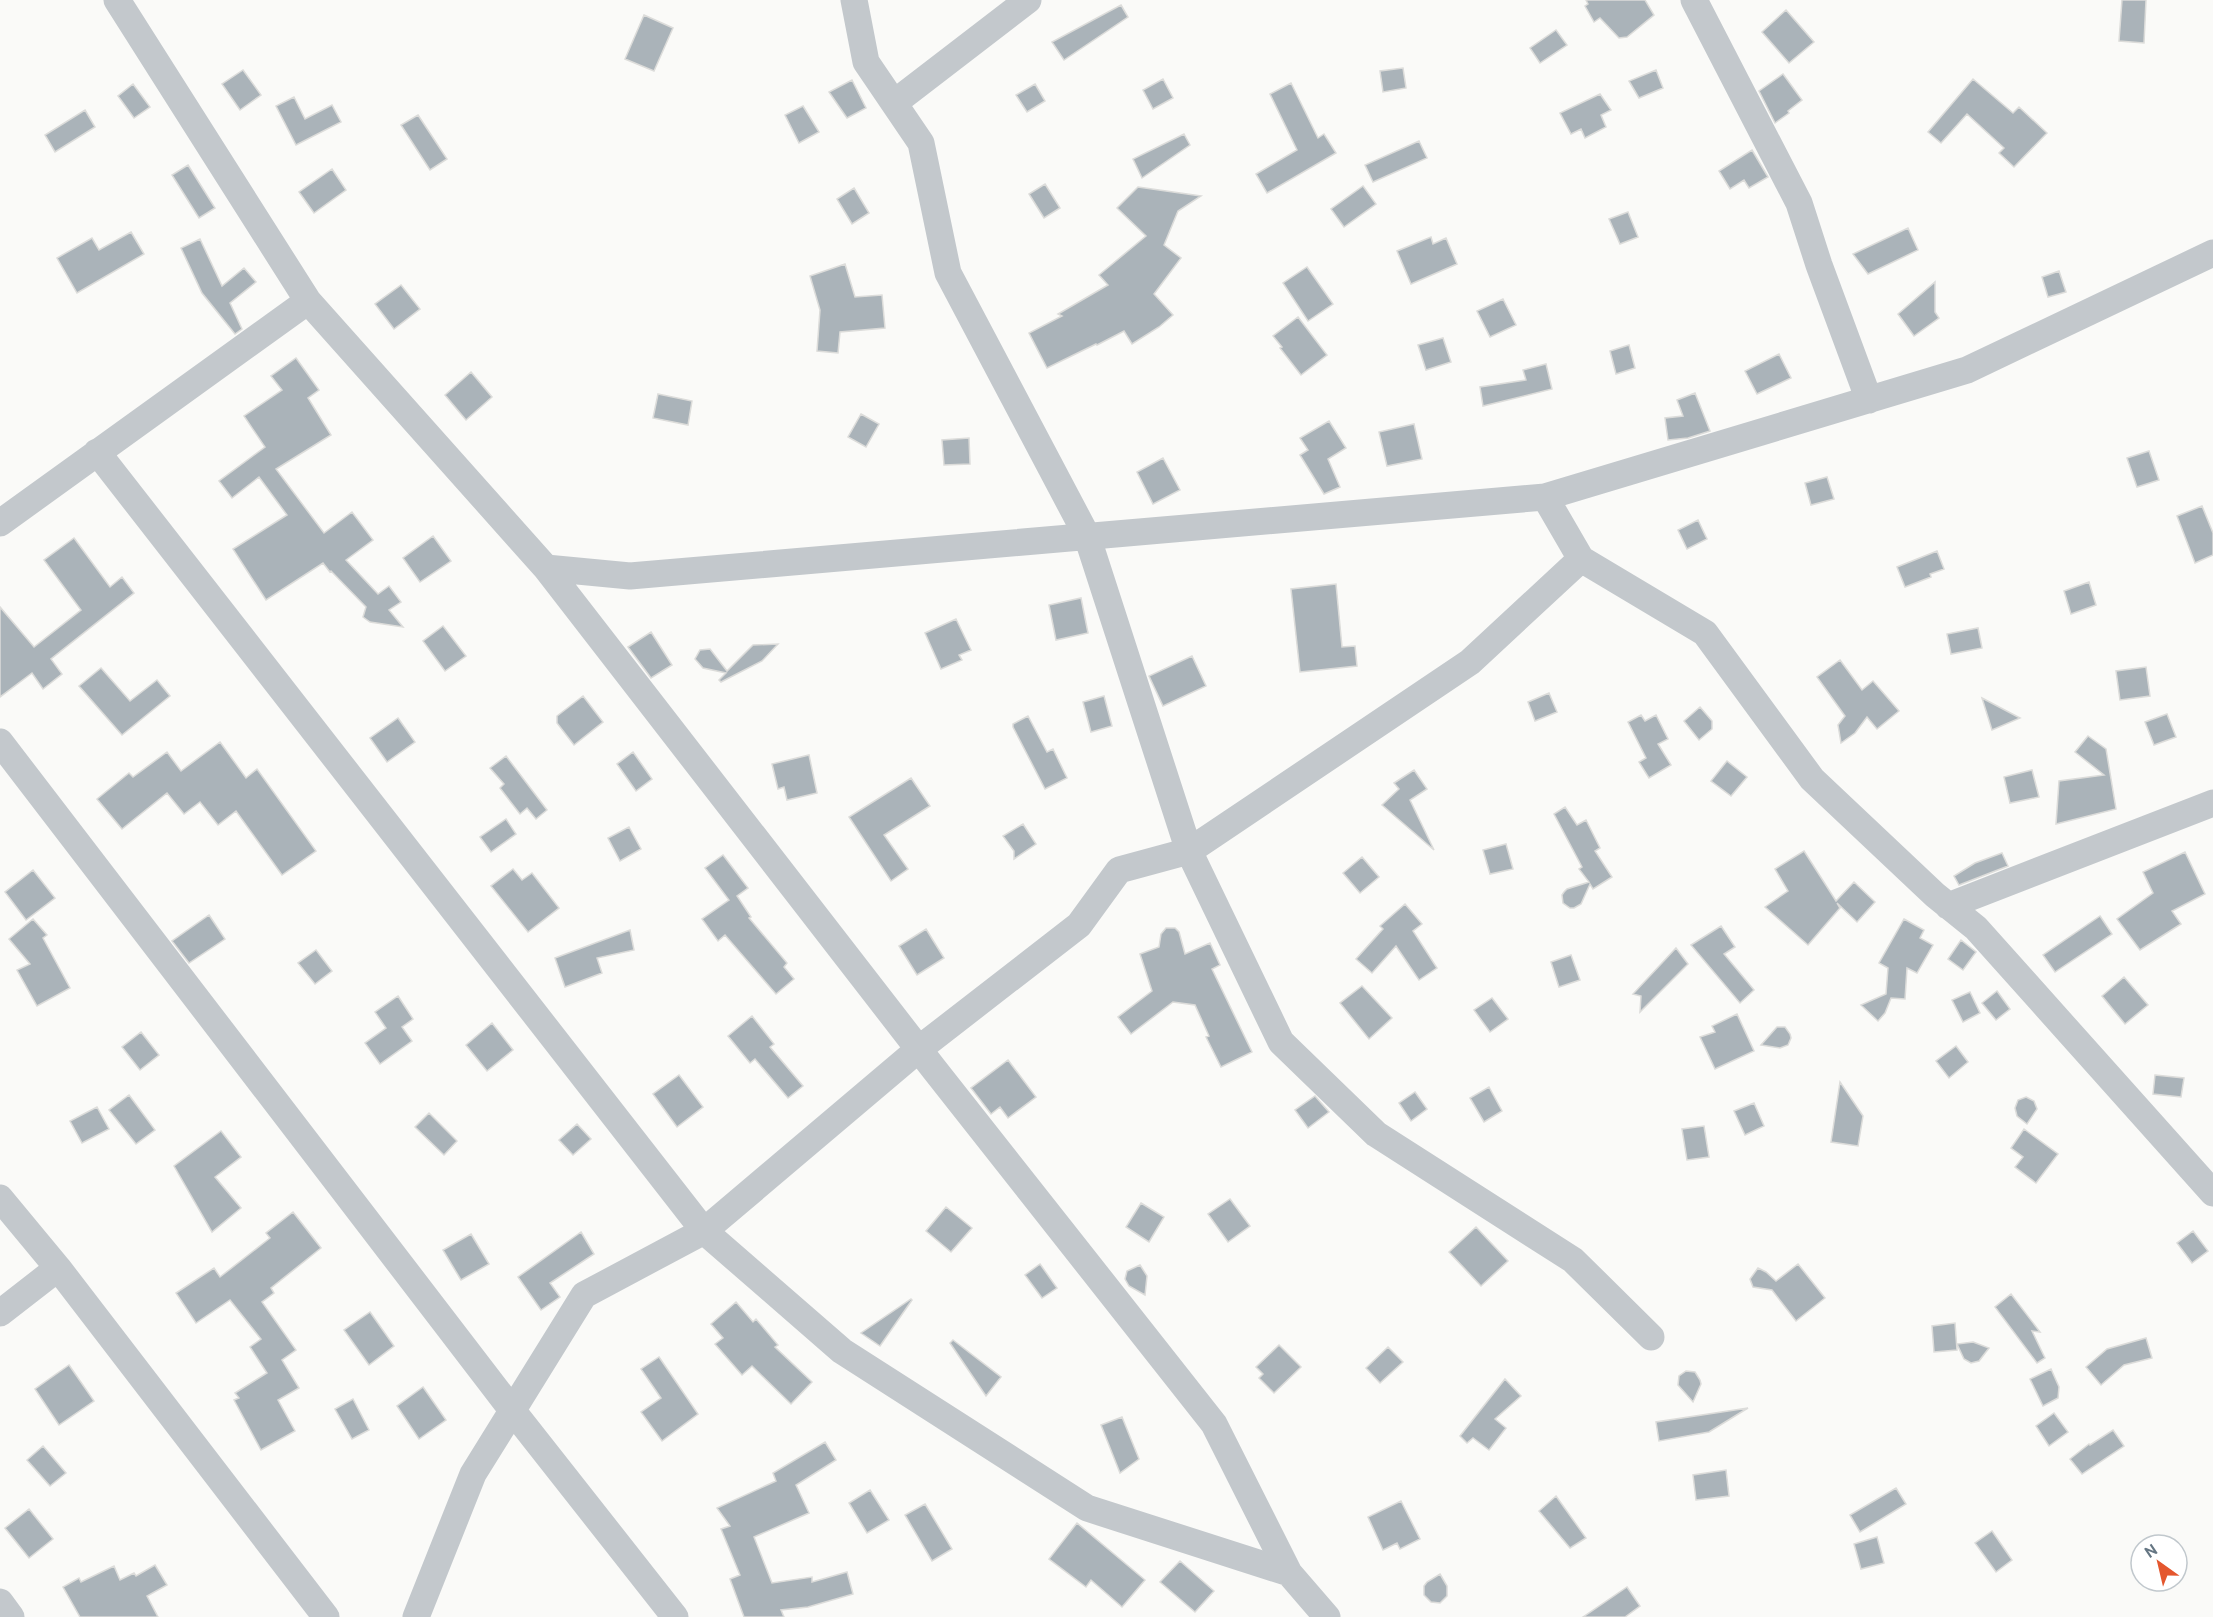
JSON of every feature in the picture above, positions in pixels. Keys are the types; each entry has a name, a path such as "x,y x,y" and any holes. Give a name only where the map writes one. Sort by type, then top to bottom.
{"street":[{"path":"117,0 309,301 546,568 919,1049 1214,1424 1289,1573 1327,1617"},
{"path":"854,0 866,62 921,143 948,273 1087,536 1189,851 1281,1042 1376,1134 1574,1260 1652,1337"},
{"path":"894,103 1028,0"},
{"path":"1694,0 1799,203 1819,265 1869,400"},
{"path":"546,568 630,576 1545,496 1967,370 2210,257"},
{"path":"0,523 309,301"},
{"path":"97,452 704,1231 842,1351 1087,1508 1289,1573"},
{"path":"1545,496 1581,560 1705,633 1812,779 1948,906 1976,928 2213,1192"},
{"path":"416,1617 473,1474 584,1295 704,1231 919,1049 1079,925 1119,870 1189,851 1470,662 1581,560"},
{"path":"0,742 512,1410 675,1617"},
{"path":"1948,906 2213,803"},
{"path":"0,1198 58,1268 326,1617"},
{"path":"0,1313 58,1268"},
{"path":"0,1602 11,1617"}],"building":[{"path":"1586,0 1645,0 1654,15 1627,37 1619,38 1600,18 1594,22 1585,6 1588,4"},
{"path":"2122,0 2146,0 2144,43 2119,41"},
{"path":"1121,5 1128,17 1064,60 1052,42"},
{"path":"1786,10 1814,42 1789,63 1762,32"},
{"path":"644,15 673,28 654,71 625,59"},
{"path":"1556,30 1567,45 1540,63 1530,48"},
{"path":"1403,68 1406,88 1383,92 1380,71"},
{"path":"243,70 261,95 240,110 222,84"},
{"path":"1656,70 1663,88 1639,98 1629,81"},
{"path":"1783,74 1802,100 1775,123 1759,91"},
{"path":"1163,79 1173,98 1153,109 1143,90"},
{"path":"1973,79 2013,113 2019,107 2047,133 2014,167 1999,153 2004,148 1967,114 1941,143 1928,132"},
{"path":"852,80 866,108 847,118 829,92"},
{"path":"1291,83 1318,138 1324,134 1336,153 1267,193 1256,174 1297,150 1270,94"},
{"path":"133,84 150,107 134,118 118,96"},
{"path":"1035,84 1045,101 1027,112 1016,95"},
{"path":"1600,94 1611,110 1601,115 1606,127 1585,138 1581,129 1571,134 1560,113"},
{"path":"294,97 305,119 332,105 341,122 296,145 276,106"},
{"path":"803,106 819,132 799,143 785,115"},
{"path":"85,110 95,127 55,152 45,135"},
{"path":"418,115 447,159 430,170 401,125"},
{"path":"1184,134 1190,145 1142,178 1133,159"},
{"path":"1419,141 1427,158 1373,182 1365,165"},
{"path":"1752,150 1768,177 1749,188 1744,180 1730,189 1719,171"},
{"path":"188,165 215,208 199,218 172,175"},
{"path":"332,169 346,190 314,213 299,192"},
{"path":"1045,184 1060,208 1044,218 1029,194"},
{"path":"1363,186 1376,204 1344,227 1331,209"},
{"path":"1138,187 1201,196 1178,211 1164,245 1181,258 1154,294 1173,315 1132,344 1124,331 1047,368 1029,333 1062,316 1058,314 1108,285 1099,275 1146,236 1117,208"},
{"path":"854,188 869,213 852,224 837,199"},
{"path":"1628,212 1638,237 1620,244 1609,219"},
{"path":"1908,228 1918,250 1868,274 1853,254"},
{"path":"131,232 144,254 77,293 57,258 92,238 99,250"},
{"path":"1431,237 1433,244 1446,238 1457,264 1411,284 1397,251"},
{"path":"200,239 222,286 244,268 256,282 230,303 242,329 235,334 202,293 181,248"},
{"path":"845,264 855,297 882,295 885,328 840,332 838,353 817,351 820,310 810,276"},
{"path":"1307,267 1333,304 1308,321 1283,283"},
{"path":"2059,271 2066,292 2048,297 2042,277"},
{"path":"1935,282 1935,312 1939,318 1914,336 1898,314"},
{"path":"401,285 420,309 394,329 375,304"},
{"path":"1503,299 1516,325 1490,337 1477,311"},
{"path":"1298,317 1327,355 1301,375 1273,336"},
{"path":"1443,338 1451,362 1426,370 1418,345"},
{"path":"1629,345 1635,368 1616,374 1610,351"},
{"path":"1779,354 1791,378 1757,394 1745,371"},
{"path":"296,358 319,390 308,398 331,435 276,469 324,533 352,512 373,540 346,560 378,594 389,586 401,602 389,610 403,627 370,622 363,617 366,607 323,563 266,600 233,549 287,515 259,477 232,498 219,481 265,447 244,416 282,390 271,376"},
{"path":"1546,364 1552,389 1483,406 1480,387 1526,380 1523,370"},
{"path":"471,372 492,397 466,420 445,395"},
{"path":"1695,393 1710,431 1688,438 1668,440 1665,418 1683,416 1677,400"},
{"path":"658,394 692,401 688,425 653,418"},
{"path":"861,414 879,424 866,447 848,437"},
{"path":"1329,421 1346,448 1328,459 1340,487 1324,494 1300,455 1308,450 1300,438"},
{"path":"1414,424 1422,459 1387,466 1379,432"},
{"path":"969,438 970,464 944,465 942,440"},
{"path":"2149,451 2159,480 2137,487 2127,458"},
{"path":"1163,458 1180,490 1153,504 1137,472"},
{"path":"1827,477 1834,499 1811,505 1805,483"},
{"path":"2202,506 2213,533 2213,555 2195,563 2177,516"},
{"path":"1698,520 1707,539 1687,549 1678,530"},
{"path":"433,536 451,561 420,582 403,558"},
{"path":"74,538 110,587 122,577 134,593 51,659 62,674 43,689 32,673 0,697 0,607 34,647 81,610 44,560"},
{"path":"1937,551 1944,569 1930,574 1931,577 1905,587 1897,567"},
{"path":"2089,582 2096,605 2071,614 2064,591"},
{"path":"1336,584 1342,647 1355,646 1357,666 1300,672 1291,589"},
{"path":"1081,598 1088,633 1056,640 1049,605"},
{"path":"956,619 971,650 959,655 962,660 941,669 925,633"},
{"path":"443,626 466,656 445,671 423,641"},
{"path":"1978,628 1982,648 1951,654 1947,634"},
{"path":"651,632 672,665 651,678 628,647"},
{"path":"778,644 762,661 721,682 719,680 726,673 703,668 695,659 700,650 710,649 727,671 753,645"},
{"path":"1192,656 1206,686 1163,706 1149,676"},
{"path":"1840,660 1862,690 1873,681 1899,711 1877,729 1867,717 1855,733 1841,743 1838,725 1845,716 1817,677"},
{"path":"2146,667 2150,696 2120,700 2116,671"},
{"path":"101,668 130,701 157,680 170,696 122,735 79,686"},
{"path":"1549,693 1557,712 1535,721 1528,702"},
{"path":"583,696 603,722 574,745 557,723 557,716"},
{"path":"1104,696 1112,726 1091,732 1083,702"},
{"path":"1982,698 2020,718 1992,730"},
{"path":"1700,707 1712,721 1712,729 1699,740 1684,721"},
{"path":"2167,714 2176,737 2154,745 2145,722"},
{"path":"1641,715 1645,721 1656,715 1668,739 1658,744 1671,765 1649,778 1639,762 1646,758 1628,722"},
{"path":"1028,716 1047,752 1053,749 1067,778 1045,789 1013,727 1013,724"},
{"path":"398,718 415,742 387,762 370,738"},
{"path":"2088,736 2106,749 2116,809 2056,824 2059,781 2104,775 2075,752"},
{"path":"220,742 246,778 257,769 316,851 282,875 236,811 218,825 200,802 184,814 167,793 122,829 97,799 129,773 133,777 167,752 181,771"},
{"path":"633,752 652,779 636,791 617,764"},
{"path":"809,755 817,793 787,800 784,787 778,789 772,764"},
{"path":"506,756 547,810 536,819 527,808 520,814 500,788 504,784 490,768"},
{"path":"1727,761 1747,777 1731,796 1711,781"},
{"path":"1414,770 1427,789 1410,800 1434,850 1382,805 1399,789 1394,783"},
{"path":"2032,770 2039,797 2010,803 2004,777"},
{"path":"911,778 930,806 884,835 908,869 891,881 849,817"},
{"path":"1565,807 1577,825 1586,820 1600,848 1595,851 1612,877 1593,889 1590,884 1581,904 1574,908 1563,903 1562,895 1567,889 1589,882 1579,869 1582,867 1554,814"},
{"path":"506,819 516,834 491,852 480,837"},
{"path":"1023,824 1036,844 1014,859 1014,851 1003,836"},
{"path":"629,827 641,849 620,861 608,838"},
{"path":"1506,844 1513,869 1490,874 1483,850"},
{"path":"1804,851 1836,901 1854,882 1875,902 1857,922 1837,903 1840,908 1808,945 1765,907 1788,891 1775,869"},
{"path":"2185,852 2205,894 2172,911 2181,924 2140,950 2117,919 2153,893 2143,872"},
{"path":"2002,853 2008,866 1959,885 1954,876 1975,863"},
{"path":"723,855 748,888 737,896 751,917 749,918 787,963 784,967 794,979 776,994 725,935 718,941 702,919 729,900 705,868"},
{"path":"1362,857 1379,877 1360,893 1343,873"},
{"path":"513,869 522,880 532,873 559,908 528,932 491,886"},
{"path":"33,870 55,898 26,920 5,892"},
{"path":"1405,904 1422,924 1413,931 1437,968 1419,980 1396,946 1372,973 1356,959 1383,929 1380,926"},
{"path":"209,915 225,939 189,963 172,941"},
{"path":"2100,916 2112,934 2055,972 2043,955"},
{"path":"33,919 47,935 43,938 70,988 37,1006 17,970 30,964 9,939"},
{"path":"1904,919 1924,930 1920,938 1933,945 1917,973 1907,968 1905,999 1891,998 1885,1013 1878,1021 1861,1005 1886,994 1888,968 1879,963"},
{"path":"1721,926 1735,947 1724,954 1754,990 1740,1003 1691,945"},
{"path":"1166,928 1175,928 1179,932 1185,954 1210,943 1220,965 1212,969 1252,1052 1221,1067 1206,1037 1209,1036 1195,1005 1173,1002 1131,1034 1118,1017 1152,991 1140,954 1159,947 1161,934"},
{"path":"926,929 944,958 917,975 899,946"},
{"path":"630,930 634,950 597,958 602,973 565,987 555,958"},
{"path":"1961,940 1976,952 1963,970 1948,959"},
{"path":"1676,948 1688,964 1640,1012 1641,996 1633,994"},
{"path":"316,950 332,971 315,984 298,963"},
{"path":"1571,955 1580,980 1559,987 1551,962"},
{"path":"2124,977 2148,1005 2125,1024 2102,996"},
{"path":"1362,986 1392,1018 1369,1039 1340,1003"},
{"path":"1997,991 2010,1009 1996,1020 1982,1003"},
{"path":"1970,992 1980,1013 1963,1022 1952,1000"},
{"path":"398,996 413,1019 402,1027 412,1041 380,1064 365,1043 386,1028 375,1012"},
{"path":"1492,998 1508,1019 1490,1032 1474,1010"},
{"path":"1737,1014 1754,1051 1715,1069 1700,1037 1715,1032 1712,1026"},
{"path":"752,1016 774,1044 770,1047 803,1086 788,1098 755,1059 750,1063 728,1036"},
{"path":"492,1023 513,1050 487,1071 466,1045"},
{"path":"1777,1027 1785,1027 1790,1034 1788,1045 1780,1048 1761,1045"},
{"path":"141,1032 159,1055 140,1070 122,1047"},
{"path":"1956,1046 1968,1062 1949,1078 1936,1061"},
{"path":"1008,1060 1036,1097 1008,1118 1000,1107 991,1114 971,1088"},
{"path":"679,1075 703,1107 677,1127 653,1094"},
{"path":"2155,1075 2184,1078 2181,1097 2153,1094"},
{"path":"1840,1082 1863,1116 1858,1146 1831,1142"},
{"path":"1489,1087 1502,1111 1484,1122 1470,1098"},
{"path":"1415,1092 1427,1109 1411,1121 1399,1103"},
{"path":"129,1095 155,1130 136,1144 109,1110"},
{"path":"1315,1096 1329,1112 1308,1128 1295,1110"},
{"path":"2026,1097 2034,1101 2037,1109 2027,1124 2017,1116 2015,1108 2018,1100"},
{"path":"1754,1103 1764,1126 1745,1135 1734,1111"},
{"path":"97,1107 109,1129 82,1143 70,1121"},
{"path":"429,1113 457,1141 444,1155 415,1127"},
{"path":"577,1124 591,1139 573,1155 559,1140"},
{"path":"1704,1126 1709,1157 1687,1160 1682,1129"},
{"path":"2024,1129 2058,1154 2036,1183 2015,1167 2023,1157 2011,1148"},
{"path":"221,1131 241,1157 215,1177 241,1208 212,1232 174,1166"},
{"path":"1230,1199 1250,1226 1228,1242 1208,1214"},
{"path":"1141,1203 1164,1217 1149,1242 1126,1227"},
{"path":"946,1207 972,1228 951,1252 926,1231"},
{"path":"293,1212 321,1248 271,1288 274,1293 262,1302 296,1350 282,1360 299,1388 278,1400 295,1431 261,1450 234,1400 239,1398 235,1393 267,1373 250,1347 261,1339 230,1300 196,1323 176,1293 214,1268 220,1277 270,1238 266,1233"},
{"path":"1476,1227 1508,1261 1481,1286 1449,1252"},
{"path":"2193,1231 2208,1251 2192,1263 2177,1243"},
{"path":"581,1232 594,1254 550,1283 560,1297 541,1310 518,1277"},
{"path":"471,1234 489,1264 461,1280 443,1250"},
{"path":"1040,1264 1057,1288 1042,1298 1025,1275"},
{"path":"1798,1264 1825,1298 1796,1321 1772,1290 1753,1287 1750,1279 1758,1268 1776,1281"},
{"path":"1140,1265 1147,1276 1145,1295 1129,1286 1125,1279 1127,1271"},
{"path":"2011,1294 2040,1332 2032,1331 2045,1358 2037,1363 1995,1307"},
{"path":"911,1299 880,1346 861,1333"},
{"path":"736,1302 753,1322 756,1319 778,1345 775,1347 812,1382 791,1404 752,1366 742,1375 715,1344 723,1338 711,1324"},
{"path":"370,1312 394,1346 369,1365 344,1330"},
{"path":"1955,1323 1957,1350 1934,1352 1932,1326"},
{"path":"2146,1338 2152,1358 2124,1365 2101,1385 2086,1367 2107,1349"},
{"path":"953,1340 1001,1377 986,1396 950,1343"},
{"path":"1973,1342 1989,1348 1979,1361 1971,1363 1964,1359 1957,1344"},
{"path":"1279,1345 1301,1367 1274,1393 1259,1378 1263,1374 1256,1367"},
{"path":"1388,1347 1403,1362 1380,1383 1366,1368"},
{"path":"659,1357 698,1414 662,1441 641,1412 661,1398 641,1369"},
{"path":"69,1365 94,1401 59,1425 35,1389"},
{"path":"2051,1369 2059,1387 2058,1398 2043,1406 2030,1379"},
{"path":"1686,1371 1695,1372 1701,1384 1693,1402 1678,1385 1679,1376"},
{"path":"1505,1379 1521,1396 1495,1419 1506,1428 1489,1450 1473,1438 1467,1443 1460,1436"},
{"path":"423,1387 446,1420 419,1439 397,1406"},
{"path":"353,1399 369,1430 352,1439 335,1409"},
{"path":"1748,1408 1709,1432 1659,1441 1656,1422"},
{"path":"2054,1413 2068,1432 2049,1446 2036,1426"},
{"path":"1122,1417 1139,1459 1120,1473 1101,1425"},
{"path":"2113,1430 2124,1446 2082,1474 2070,1459 2089,1444"},
{"path":"825,1442 836,1460 796,1485 809,1513 754,1537 772,1583 812,1577 812,1582 847,1572 853,1594 808,1607 781,1610 784,1617 744,1617 730,1579 740,1575 721,1529 730,1526 717,1508 776,1481 773,1473"},
{"path":"43,1446 66,1473 50,1486 27,1460"},
{"path":"1726,1470 1729,1496 1696,1500 1693,1475"},
{"path":"1896,1488 1906,1504 1860,1532 1850,1515"},
{"path":"870,1490 889,1520 867,1533 849,1503"},
{"path":"1556,1496 1586,1538 1570,1548 1539,1511"},
{"path":"1401,1501 1420,1539 1400,1549 1397,1543 1383,1550 1368,1517"},
{"path":"925,1504 952,1549 932,1561 905,1515"},
{"path":"29,1509 53,1539 29,1558 5,1528"},
{"path":"1077,1523 1145,1580 1122,1607 1091,1580 1086,1587 1049,1559"},
{"path":"1992,1531 2012,1560 1996,1572 1975,1543"},
{"path":"1877,1537 1884,1563 1861,1569 1854,1544"},
{"path":"1180,1561 1214,1591 1195,1612 1160,1582"},
{"path":"155,1565 167,1585 147,1596 158,1617 80,1617 63,1587 79,1578 81,1582 114,1566 120,1580 134,1573 136,1576"},
{"path":"1440,1574 1447,1586 1447,1596 1440,1603 1431,1602 1424,1595 1424,1586"},
{"path":"1627,1587 1640,1606 1625,1617 1583,1617"}]}
